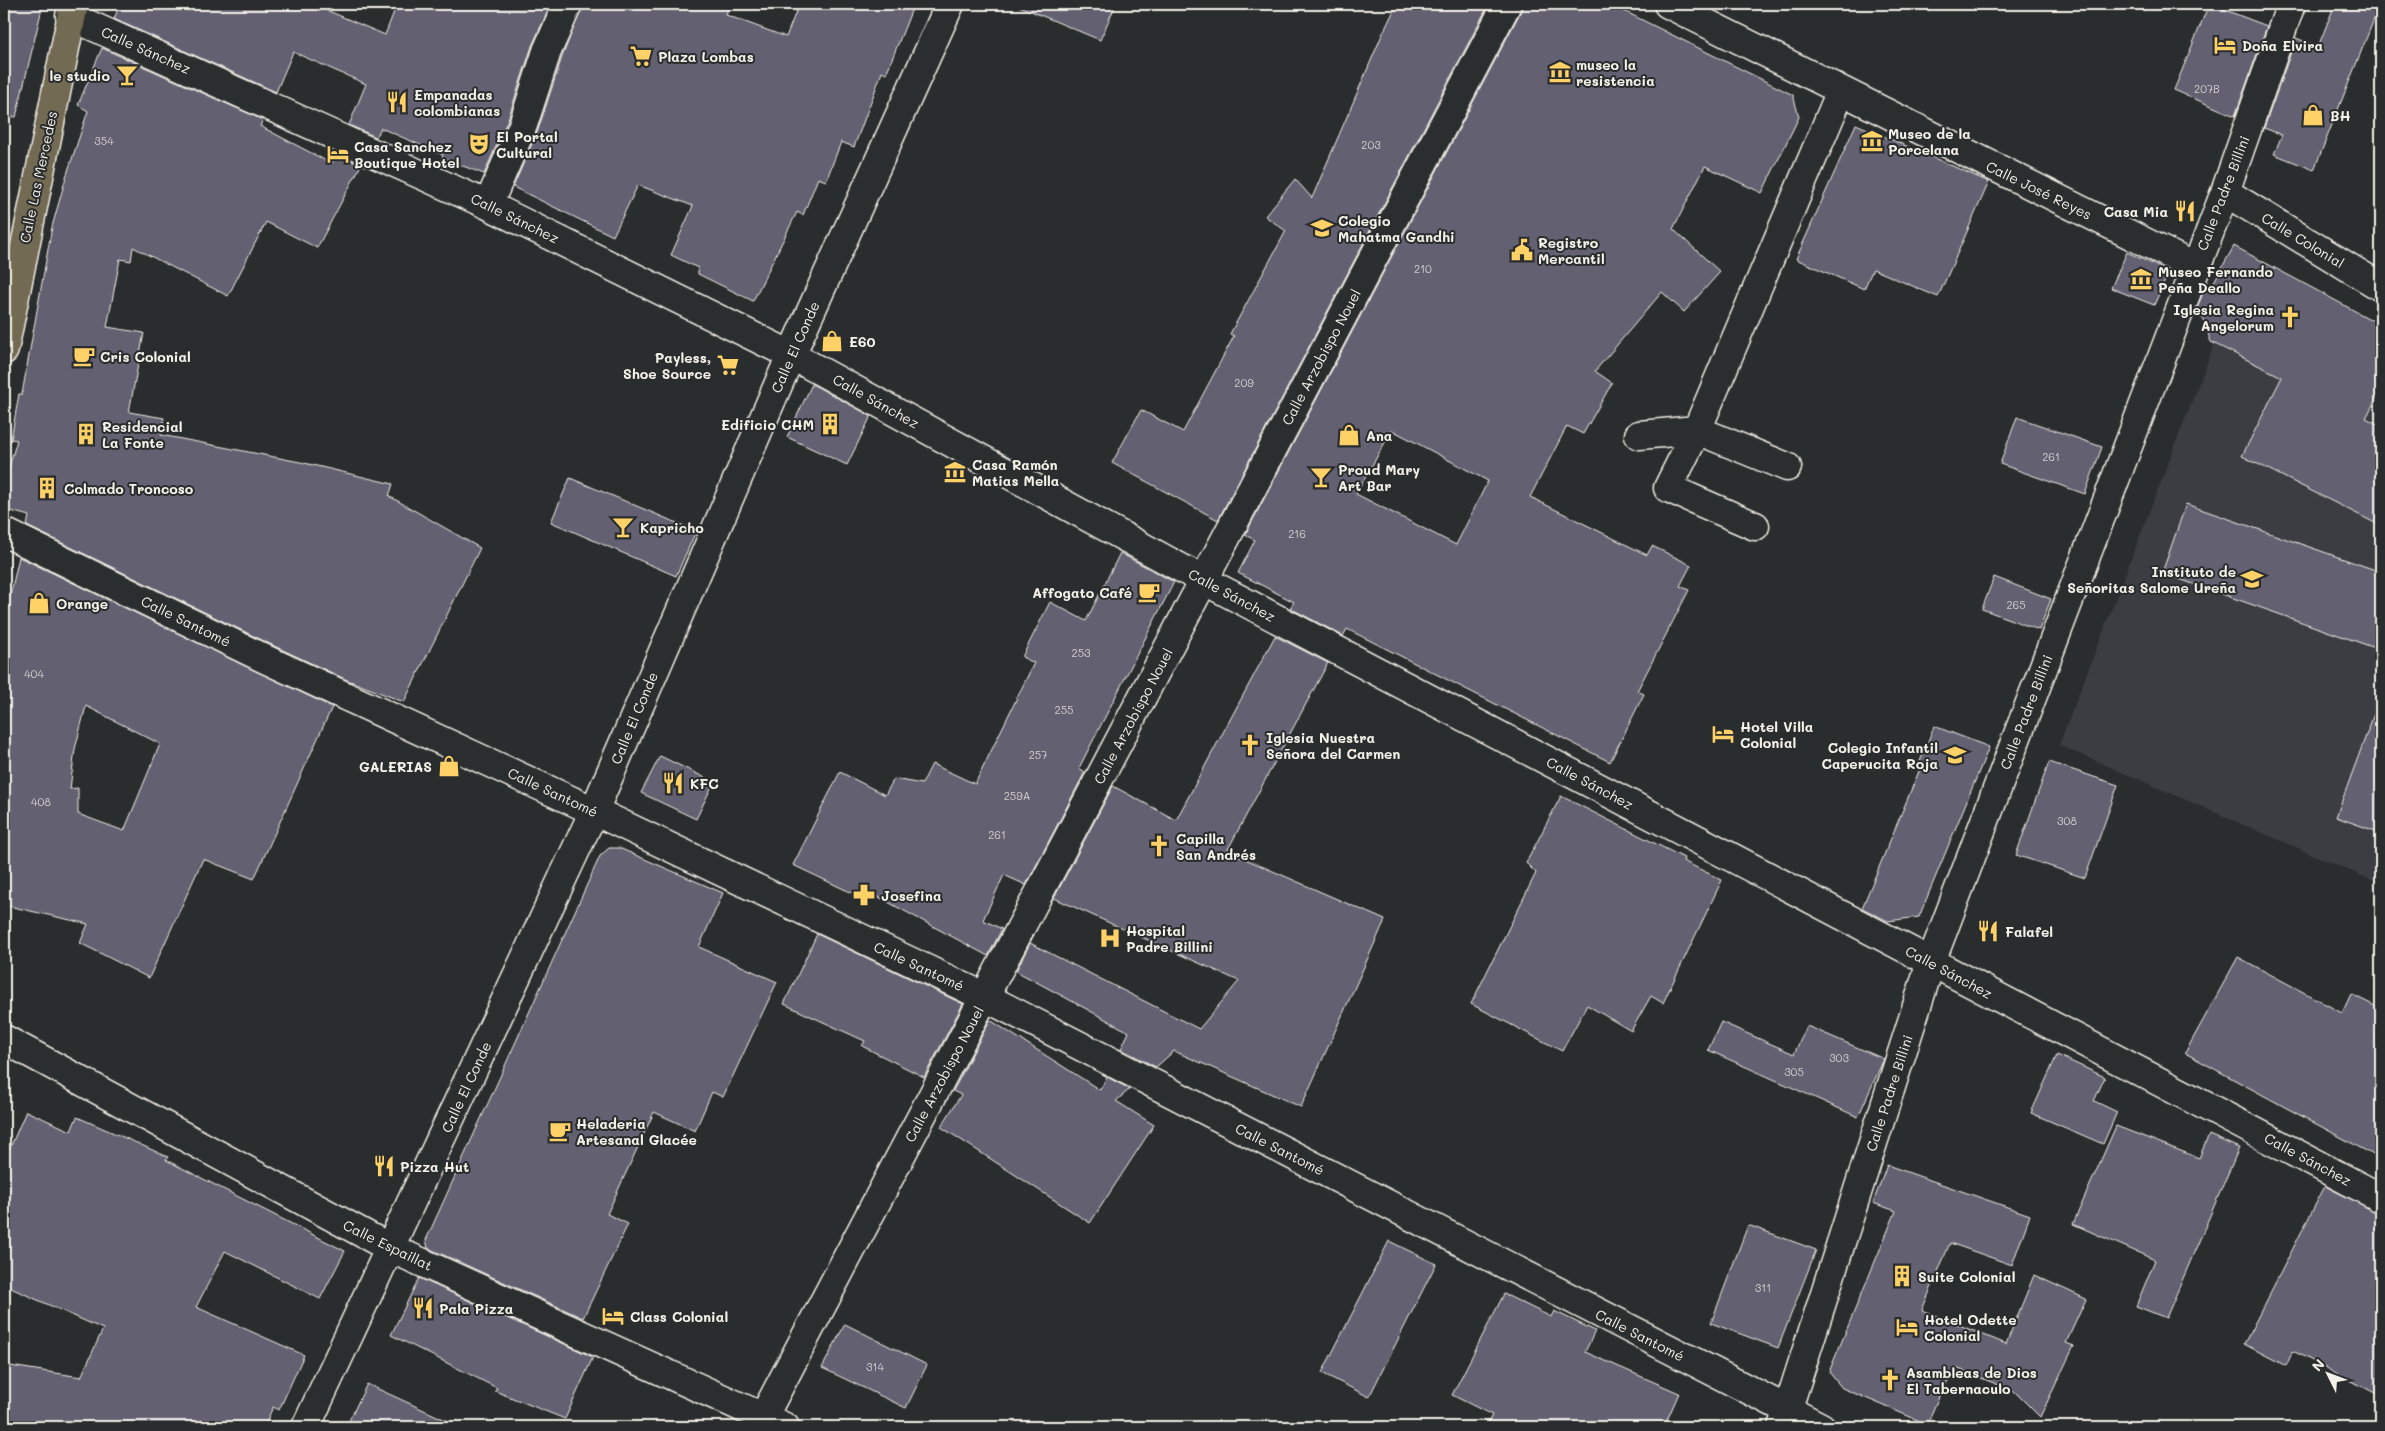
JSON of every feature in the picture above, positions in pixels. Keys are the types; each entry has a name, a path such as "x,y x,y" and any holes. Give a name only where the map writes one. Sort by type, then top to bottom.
{"main road":[{"name":"Calle Las Mercedes","path":"4,350 72,10"}],"street":[{"path":"488,205 523,125 547,50 568,4"},
{"name":"Calle El Conde","path":"306,1427 594,811 791,355 950,4"},
{"name":"Calle Arzobispo Nouel","path":"769,1424 985,997 1507,4"},
{"name":"Calle José Reyes","path":"1668,4 2195,267"},
{"name":"Calle Padre Billini","path":"1785,1419 1931,962 2225,192 2291,4"},
{"name":"Calle Sánchez","path":"72,10 488,205 791,355 1204,580 2381,1198"},
{"path":"1755,526 1668,488 1698,430 1841,91"},
{"name":"Calle Colonial","path":"2225,192 2381,287"},
{"path":"1640,435 1698,430 1787,467"},
{"name":"Calle Santomé","path":"4,532 264,659 594,811 985,997 1785,1419 1821,1427"},
{"name":"Calle Espaillat","path":"4,1039 390,1248 769,1424"}],"shaded area":[{"name":"Instituto de Señoritas Salome Ureña","path":"2217,337 2381,413 2381,884 2059,745"}],"building":[{"path":"4,4 43,4 16,117 4,116"},
{"path":"120,4 312,4 385,35 397,4 551,4 532,46 508,119 484,174 442,158 443,155 381,128 376,137 349,125 366,84 293,52 276,92 114,19"},
{"path":"583,4 730,4 726,15 786,37 799,4 914,4 886,74 882,72 854,147 841,142 826,181 818,178 803,215 797,212 753,301 698,274 698,268 671,255 693,206 638,185 613,236 513,187 538,130 562,57"},
{"path":"1014,4 1116,4 1100,40"},
{"path":"1397,4 1489,4 1218,520 1112,463 1141,410 1183,432 1234,336 1230,334 1286,231 1265,216 1295,179 1312,198"},
{"path":"1523,4 1610,4 1793,95 1799,117 1762,193 1705,166 1673,229 1720,272 1684,312 1662,292 1595,371 1612,383 1583,434 1567,426 1530,497 1647,555 1652,546 1691,565 1680,586 1689,590 1637,691 1644,694 1610,762 1347,629 1343,636 1290,608 1294,602 1238,573 1255,540 1245,535","holes":["1392,430 1488,481 1456,545 1356,494"]},
{"name":"Doña Elvira","path":"2209,4 2267,26 2235,116 2174,90"},
{"path":"2335,4 2380,4 2314,170 2274,154 2282,135 2264,128 2296,38 2318,47"},
{"path":"102,48 263,120 260,126 332,164 336,154 361,165 317,248 266,222 228,296 133,247 131,261 120,259 107,327 144,333 129,412 164,418 161,435 300,462 393,484 389,496 480,548 404,702 345,679 272,645 27,526 29,516 4,509 4,484 17,440 11,439 19,394 22,394 52,227 88,111 78,105"},
{"path":"1856,124 1989,182 1938,297 1873,269 1864,289 1796,259"},
{"path":"2234,246 2381,325 2381,389 2366,418 2381,426 2381,526 2242,456 2282,377 2211,342 2198,305 2206,285 2211,287"},
{"name":"Museo Fernando Peña Deallo","path":"2127,252 2169,272 2154,305 2111,288"},
{"name":"Edificio CHM","path":"812,384 871,416 847,465 787,437"},
{"path":"2017,417 2102,447 2085,494 2000,464"},
{"name":"Kapricho","path":"570,478 696,531 676,576 551,522"},
{"path":"2186,504 2381,572 2381,650 2162,573"},
{"path":"1120,553 1174,582 1079,768 1085,772 1026,885 1004,875 983,920 1002,929 988,956 873,894 869,901 793,865 840,772 885,795 894,779 922,784 932,764 975,784 1034,663 1022,657 1050,602 1086,621"},
{"path":"19,557 332,707 254,879 203,859 149,978 80,943 88,924 4,905 4,623","holes":["86,706 160,744 124,831 78,814 78,788 70,789 75,749"]},
{"path":"1994,577 2051,599 2039,630 1982,609"},
{"path":"1275,636 1328,663 1227,851 1385,920 1301,1107 1174,1051 1156,1067 1121,1049 1129,1032 1016,971 1030,943 1199,1029 1239,981 1054,898 1113,786 1176,820"},
{"path":"2378,703 2381,703 2381,833 2336,817"},
{"path":"1934,726 1989,747 1919,917 1888,921 1862,908 1922,764 1919,764"},
{"path":"660,756 714,782 696,819 641,793"},
{"path":"2049,762 2118,785 2085,878 2016,855"},
{"path":"1561,796 1684,858 1683,861 1722,880 1663,1003 1651,996 1631,1031 1587,1005 1562,1051 1471,1004 1536,873 1526,863"},
{"path":"609,848 619,848 723,893 699,947 777,982 723,1097 712,1092 695,1131 654,1112 607,1214 628,1224 583,1318 428,1248 426,1240 600,856"},
{"path":"817,934 963,1004 924,1077 862,1046 865,1041 784,1004"},
{"path":"2238,957 2342,1013 2351,994 2381,1009 2381,1159 2185,1053"},
{"path":"990,1020 1100,1090 1107,1077 1130,1089 1116,1101 1154,1125 1090,1223 941,1127 961,1095 953,1091"},
{"path":"1721,1022 1794,1054 1807,1026 1884,1059 1858,1117 1708,1050"},
{"path":"2057,1055 2105,1077 2094,1101 2117,1112 2103,1144 2031,1113"},
{"path":"26,1111 71,1131 77,1117 130,1140 168,1157 166,1160 345,1251 320,1299 225,1251 196,1307 304,1355 279,1410 273,1407 264,1427 4,1427 4,1365 81,1377 103,1329 4,1285 4,1162"},
{"path":"2116,1126 2199,1158 2209,1135 2239,1148 2166,1318 2136,1306 2155,1260 2073,1224"},
{"path":"1887,1165 2030,1215 2012,1265 1950,1243 1922,1310 2006,1344 2034,1275 2086,1299 2066,1343 2074,1346 2040,1417 2014,1391 1956,1368 1941,1392 1927,1424 1842,1388 1829,1372 1896,1211 1873,1203"},
{"path":"2325,1186 2381,1214 2381,1396 2293,1351 2286,1366 2244,1344"},
{"path":"1748,1225 1816,1250 1778,1348 1711,1323"},
{"path":"1389,1241 1436,1264 1369,1397 1322,1373"},
{"path":"419,1278 593,1357 565,1419 495,1391 497,1388 391,1335"},
{"path":"1504,1294 1551,1317 1554,1311 1595,1331 1585,1352 1679,1393 1664,1427 1486,1427 1492,1415 1452,1395"},
{"path":"845,1324 927,1365 906,1408 822,1368"},
{"path":"367,1384 461,1427 346,1427"}],"place":[{"name":"Doña Elvira","path":"2225,45"},
{"name":"Plaza Lombas","path":"641,56"},
{"name":"museo la resistencia","path":"1560,72"},
{"name":"le studio","path":"127,75"},
{"name":"Empanadas colombianas","path":"397,102"},
{"name":"BH","path":"2313,115"},
{"name":"Museo de la Porcelana","path":"1872,141"},
{"name":"El Portal Cultural","path":"479,144"},
{"name":"Casa Sanchez Boutique Hotel","path":"338,154"},
{"name":"Casa Mia","path":"2185,211"},
{"name":"Colegio Mahatma Gandhi","path":"1322,228"},
{"name":"Registro Mercantil","path":"1522,250"},
{"name":"Museo Fernando Peña Deallo","path":"2141,279"},
{"name":"Iglesia Regina Angelorum","path":"2290,317"},
{"name":"E60","path":"832,341"},
{"name":"Cris Colonial","path":"84,356"},
{"name":"Payless, Shoe Source","path":"728,365"},
{"name":"Edificio CHM","path":"830,424"},
{"name":"Residencial La Fonte","path":"86,434"},
{"name":"Ana","path":"1349,435"},
{"name":"Casa Ramón Matias Mella","path":"955,472"},
{"name":"Proud Mary Art Bar","path":"1321,477"},
{"name":"Colmado Troncoso","path":"47,488"},
{"name":"Kapricho","path":"623,527"},
{"name":"Instituto de Señoritas Salome Ureña","path":"2252,579"},
{"name":"Affogato Café","path":"1149,592"},
{"name":"Orange","path":"39,603"},
{"name":"Hotel Villa Colonial","path":"1723,734"},
{"name":"Iglesia Nuestra Señora del Carmen","path":"1250,745"},
{"name":"Colegio Infantil Caperucita Roja","path":"1955,755"},
{"name":"GALERIAS","path":"449,766"},
{"name":"KFC","path":"673,783"},
{"name":"Capilla San Andrés","path":"1159,846"},
{"name":"Josefina","path":"864,895"},
{"name":"Falafel","path":"1988,931"},
{"name":"Hospital Padre Billini","path":"1110,938"},
{"name":"Heladeria Artesanal Glacée","path":"560,1131"},
{"name":"Pizza Hut","path":"384,1166"},
{"name":"Suite Colonial","path":"1902,1276"},
{"name":"Pala Pizza","path":"423,1308"},
{"name":"Class Colonial","path":"613,1316"},
{"name":"Hotel Odette Colonial","path":"1907,1327"},
{"name":"Asambleas de Dios El Tabernaculo","path":"1890,1380"}]}
